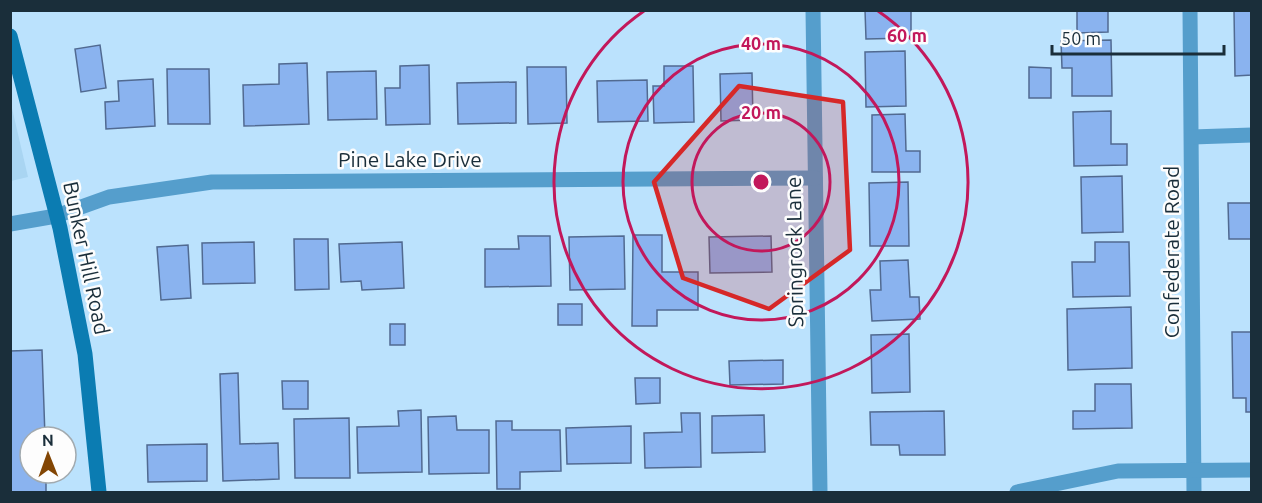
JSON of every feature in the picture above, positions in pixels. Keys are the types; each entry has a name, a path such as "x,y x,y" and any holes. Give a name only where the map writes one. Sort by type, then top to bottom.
{"street":[{"name":"Springrock Lane","path":"813,10 820,492"},
{"name":"Confederate Road","path":"1190,10 1194,492"},
{"name":"Bunker Hill Road","path":"10,36 56,216 85,354 99,492"},
{"path":"1192,136 1251,135"},
{"name":"Pine Lake Drive","path":"10,224 56,216 109,197 212,182 815,178"},
{"path":"1017,492 1118,471 1251,470"}],"highlighted area":[{"path":"739,86 843,102 850,250 769,309 683,278 654,182"}],"shaded area":[{"path":"11,104 28,177 10,181"}],"building":[{"path":"865,10 911,10 911,38 866,39"},
{"path":"1077,10 1108,10 1108,32 1077,33"},
{"path":"1234,10 1252,10 1252,75 1235,76"},
{"path":"1111,40 1112,96 1072,96 1072,68 1062,68 1061,41"},
{"path":"100,45 106,88 81,92 75,49"},
{"path":"905,51 906,106 866,107 865,52"},
{"path":"307,63 309,124 244,126 243,85 279,84 279,64"},
{"path":"429,65 430,124 386,125 385,88 400,88 400,66"},
{"path":"664,66 693,66 694,122 654,123 653,86 664,86"},
{"path":"527,67 566,67 567,123 528,124"},
{"path":"1029,67 1051,68 1051,98 1029,98"},
{"path":"167,69 209,69 210,124 168,124"},
{"path":"376,71 377,119 328,120 327,72"},
{"path":"752,73 753,120 721,121 720,74"},
{"path":"153,79 155,126 106,129 105,102 119,101 118,81"},
{"path":"647,80 648,121 598,122 597,81"},
{"path":"516,82 516,123 458,124 457,83"},
{"path":"1111,111 1111,144 1127,144 1127,165 1074,166 1073,112"},
{"path":"905,114 906,151 920,151 920,172 872,172 872,115"},
{"path":"1122,176 1123,232 1082,233 1081,177"},
{"path":"908,182 909,246 870,246 869,183"},
{"path":"1228,203 1252,203 1252,239 1229,239"},
{"path":"633,235 662,235 662,272 698,272 698,310 657,310 657,326 632,326"},
{"path":"518,236 550,236 551,286 485,287 485,249 519,249"},
{"path":"624,236 625,289 570,290 569,237"},
{"path":"771,236 772,272 710,273 709,237"},
{"path":"294,239 328,239 329,289 295,290"},
{"path":"254,242 255,283 203,284 202,243"},
{"path":"402,242 404,288 362,290 361,281 341,282 339,244"},
{"path":"1095,242 1129,242 1130,296 1073,297 1072,262 1095,262"},
{"path":"188,245 191,298 161,300 157,247"},
{"path":"908,260 910,297 919,297 920,319 872,321 870,290 881,290 880,261"},
{"path":"558,304 582,304 582,325 558,325"},
{"path":"1131,307 1132,368 1068,370 1067,309"},
{"path":"390,324 405,324 405,345 390,345"},
{"path":"1232,332 1252,332 1252,412 1246,412 1246,398 1233,398"},
{"path":"909,334 910,392 872,393 871,335"},
{"path":"42,350 45,425 18,425 18,485 46,485 46,492 10,492 10,351"},
{"path":"783,360 783,384 730,385 729,361"},
{"path":"238,373 240,444 278,443 279,479 223,481 220,374"},
{"path":"635,378 660,378 660,403 636,404"},
{"path":"282,381 308,381 308,409 283,409"},
{"path":"1095,384 1131,384 1132,428 1073,429 1073,411 1095,411"},
{"path":"421,410 422,472 358,473 357,427 399,426 398,411"},
{"path":"944,411 945,455 900,455 899,445 871,445 870,412"},
{"path":"681,413 700,413 701,467 645,468 644,433 682,432"},
{"path":"764,415 765,452 712,453 712,416"},
{"path":"456,416 457,430 489,430 489,473 429,474 428,417"},
{"path":"349,418 350,478 295,478 294,419"},
{"path":"496,421 512,421 512,430 560,430 561,471 520,472 520,489 497,489"},
{"path":"631,426 631,463 567,464 566,428"},
{"path":"207,444 207,481 148,482 147,445"}]}
